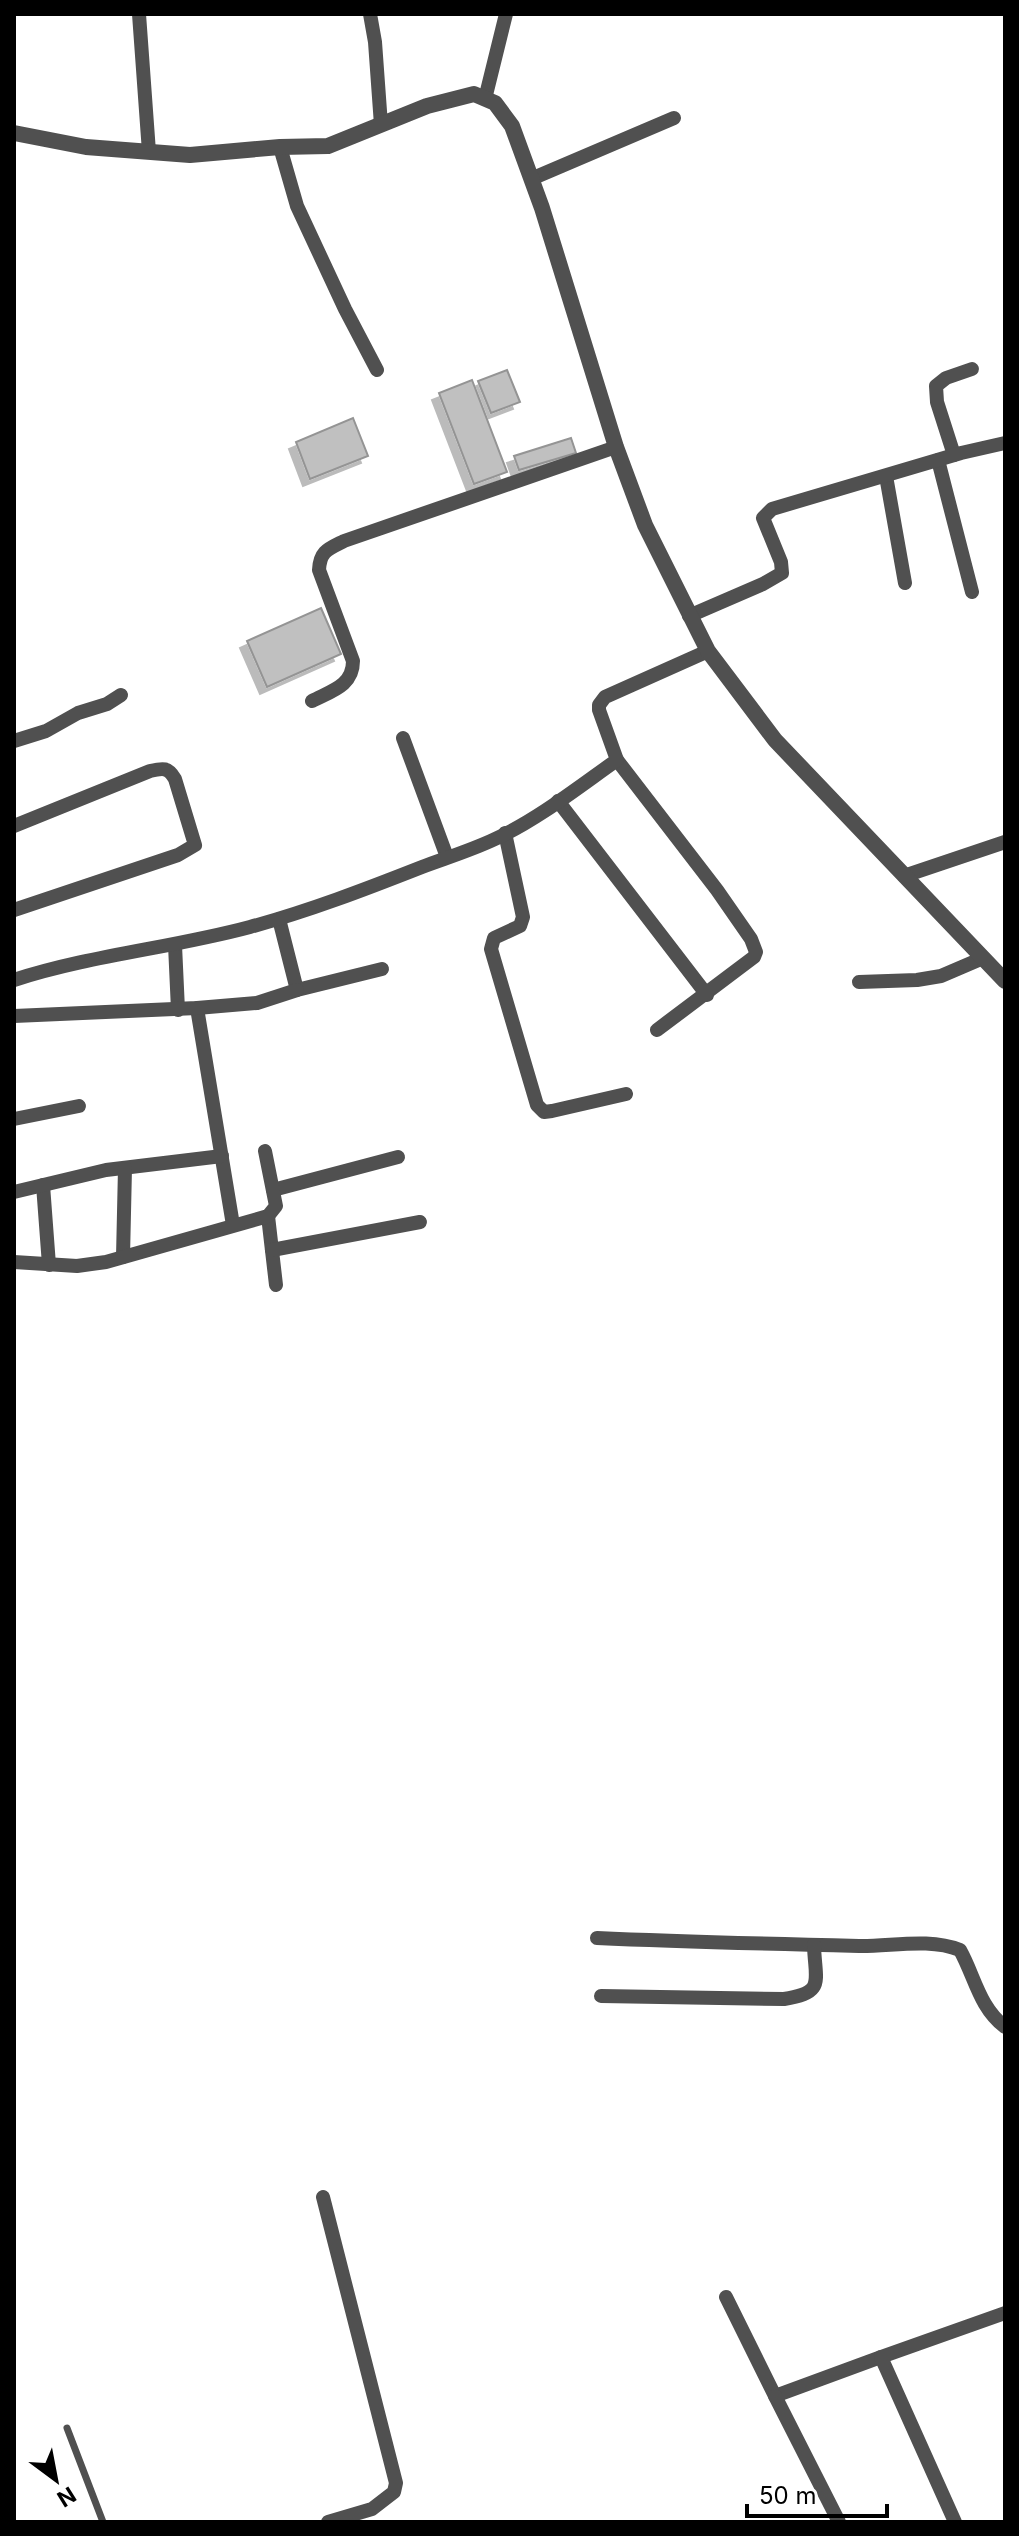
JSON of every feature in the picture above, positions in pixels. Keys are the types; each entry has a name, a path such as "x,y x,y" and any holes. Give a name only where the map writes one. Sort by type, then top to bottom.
{"street":[{"path":"139,14 149,152"},
{"path":"370,14 381,125"},
{"path":"485,99 508,15"},
{"path":"14,133 86,147 190,155 328,146 427,106 474,94 495,103 512,126 531,179 616,447 645,525 708,651 775,740 1005,981"},
{"path":"531,179 674,118"},
{"path":"280,147 297,206 377,370"},
{"path":"954,455 937,402 936,386 939,381 972,369"},
{"path":"689,616 782,573 781,562 763,518 772,509 1005,443"},
{"path":"312,701 343,685 350,679 353,670 353,661 319,570 320,558 328,549 616,447"},
{"path":"938,460 972,592"},
{"path":"886,476 905,583"},
{"path":"657,1030 754,957 755,946 655,806 617,760 599,710 601,701 613,692 708,651"},
{"path":"14,741 46,731 121,695"},
{"path":"403,738 447,857"},
{"path":"14,980 279,919 505,833 617,760"},
{"path":"14,826 163,768 170,770 175,779 195,840 191,850 14,910"},
{"path":"558,801 707,995"},
{"path":"505,833 523,917 520,926 494,938 491,949 537,1105 544,1112 626,1094"},
{"path":"904,876 1005,842"},
{"path":"279,919 297,990"},
{"path":"175,945 178,1010"},
{"path":"859,982 941,976 983,958"},
{"path":"14,1016 178,1010 257,1003 382,969"},
{"path":"197,1008 233,1225"},
{"path":"14,1119 79,1106"},
{"path":"14,1262 77,1266 123,1257 268,1216 276,1206 265,1151"},
{"path":"14,1192 125,1168 222,1156"},
{"path":"273,1190 398,1157"},
{"path":"123,1257 125,1168"},
{"path":"43,1185 49,1265"},
{"path":"268,1216 276,1285"},
{"path":"272,1250 420,1222"},
{"path":"597,1938 814,1945 936,1943 960,1950 982,2002 1005,2027"},
{"path":"601,1996 784,1999 806,1995 814,1990 814,1945"},
{"path":"323,2197 396,2483 394,2492 372,2509 328,2522"},
{"path":"726,2297 839,2522"},
{"path":"775,2396 1005,2313"},
{"path":"881,2357 955,2522"}],"lane":[{"path":"67,2428 103,2522"}],"building":[{"path":"507,370 520,402 491,413 478,381"},
{"path":"472,380 507,472 474,484 439,393"},
{"path":"353,418 368,456 310,479 296,442"},
{"path":"571,438 576,453 519,470 514,456"},
{"path":"321,608 341,654 267,687 247,641"}]}
